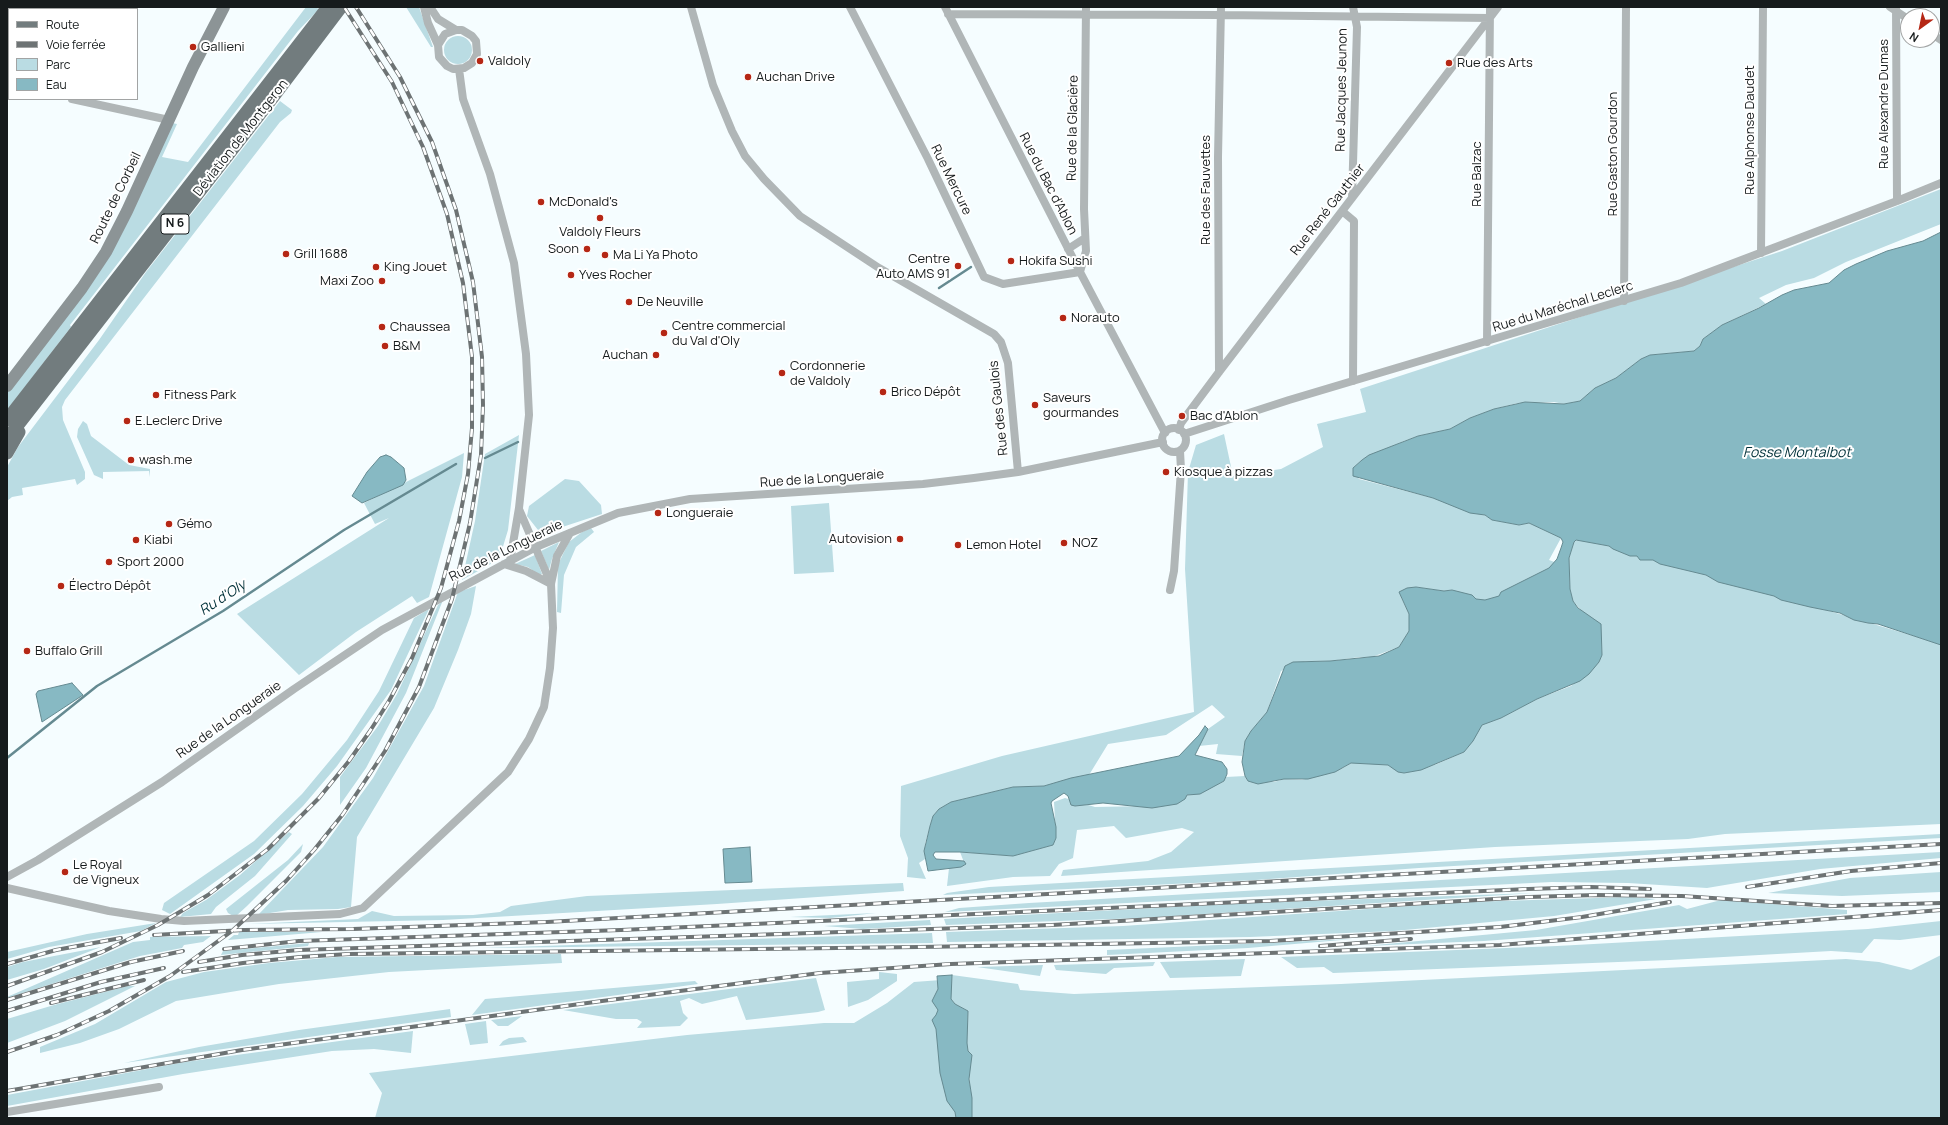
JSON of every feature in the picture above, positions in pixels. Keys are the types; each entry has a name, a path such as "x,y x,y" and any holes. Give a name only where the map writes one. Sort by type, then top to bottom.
{"main road":[{"name":"Route de Corbeil","path":"7,386 82,288 103,256 127,212 193,67 224,7"},
{"name":"Déviation de Montgeron","path":"7,420 328,7"},
{"name":"Déviation de Montgeron","path":"7,439 341,7"},
{"path":"7,453 34,405"}],"street":[{"path":"424,7 428,23 438,45 439,57 442,62 447,66 459,69 472,64 477,54 477,47 472,36 462,30 456,30 445,34 438,45"},
{"path":"430,7 438,19 456,30"},
{"name":"Rue des Gaulois","path":"691,7 713,85 732,131 745,156 764,179 800,216 879,268 994,334 1001,342 1008,363 1018,472"},
{"name":"Rue Mercure","path":"850,7 928,159 984,277 1003,284 1080,272"},
{"name":"Rue Jacques Jeunon","path":"1352,198 1356,27 1354,7"},
{"name":"Rue Balzac","path":"1487,342 1490,7"},
{"name":"Rue René Gauthier","path":"1182,432 1181,423 1498,7"},
{"name":"Rue Gaston Gourdon","path":"1624,301 1626,7"},
{"name":"Rue Alphonse Daudet","path":"1762,254 1763,7"},
{"name":"Rue Alexandre Dumas","path":"1894,8 1897,201"},
{"path":"947,11 1221,11 1354,17 1490,18"},
{"name":"Rue du Bac d'Ablon","path":"947,11 1068,249 1165,433"},
{"name":"Rue de la Glacière","path":"1080,272 1086,251 1086,11"},
{"name":"Rue des Fauvettes","path":"1219,372 1218,157 1221,11"},
{"path":"459,69 464,99 490,174 515,271 526,354 529,415 519,508 507,562 551,584"},
{"path":"77,100 169,120"},
{"name":"Rue du Maréchal Leclerc","path":"1182,432 1681,283 1762,254 1897,201 1941,182"},
{"path":"1342,211 1354,221 1354,381"},
{"path":"1068,249 1085,238"},
{"path":"1170,590 1174,572 1181,470 1180,451 1186,442 1182,432 1171,429 1165,433 1163,442 1169,451 1180,451"},
{"name":"Rue de la Longueraie","path":"7,877 38,860 162,782 289,692 382,630 536,547 618,513 690,499 923,484 1018,472 1163,442"},
{"path":"519,508 551,584"},
{"path":"7,888 109,911 161,919 210,920 340,914 363,908 508,772 529,739 544,707 550,668 553,628 551,584 557,556 570,533"},
{"path":"7,1112 159,1087"}],"green space":[{"path":"306,7 315,7 319,9 298,31 70,325 71,327 7,410 7,393 83,294 172,123 177,124 162,157 188,162"},
{"path":"406,7 419,7 433,47 431,47"},
{"path":"458,36 468,40 472,50 468,60 458,64 448,60 444,50 448,40"},
{"path":"280,101 292,110 291,113 280,122 65,400 62,407 63,420 85,472 85,479 77,485 75,479 22,488 23,495 12,497 7,501 7,467 18,447 99,340 146,272"},
{"path":"1941,189 1941,224 1846,262 1814,278 1786,285 1759,298 1766,304 1722,325 1703,339 1700,346 1694,351 1650,355 1641,359 1616,378 1595,388 1580,401 1564,404 1554,402 1518,403 1494,409 1470,418 1450,429 1418,436 1404,441 1362,460 1353,468 1359,479 1433,498 1485,515 1492,520 1519,525 1529,523 1558,536 1561,538 1549,560 1557,563 1536,577 1492,601 1476,600 1452,590 1444,591 1416,587 1401,597 1410,619 1409,631 1399,647 1372,657 1330,661 1306,661 1281,671 1267,712 1251,731 1245,741 1242,756 1216,754 1218,744 1199,746 1208,729 1225,717 1212,705 1166,735 1108,744 1089,775 1044,786 1013,787 951,802 939,809 933,816 925,844 925,859 919,863 926,879 907,877 908,858 900,836 901,786 1002,756 1194,712 1185,569 1188,472 1196,445 1224,434 1233,476 1281,469 1323,447 1317,424 1366,412 1360,389 1782,251"},
{"path":"83,421 87,424 91,436 129,465 150,469 150,477 149,471 103,472 103,479 94,475 77,437 78,429"},
{"path":"519,435 508,530 501,553 496,561 462,580 475,521 485,454"},
{"path":"464,453 462,477 429,597 417,603 412,596 356,632 299,675 237,614 389,518 375,524 364,503"},
{"path":"565,479 579,481 601,505 602,514 544,533 538,530 527,516 529,506"},
{"path":"829,503 834,572 794,574 791,506"},
{"path":"591,528 594,532 576,547 564,575 561,613 557,612 558,565 569,542 582,532"},
{"path":"1579,539 1609,546 1941,644 1941,824 1725,834 1688,839 1495,847 1061,876 1063,870 1148,861 1171,852 1194,832 1182,828 1126,838 1114,826 1077,830 1073,858 1059,864 1050,876 1013,877 947,886 949,868 965,865 960,852 1012,856 1053,845 1056,838 1054,802 1065,798 1095,807 1147,806 1204,791 1224,781 1226,777 1245,776 1248,781 1274,782 1284,779 1302,780 1343,768 1351,763 1357,762 1388,765 1404,773 1437,764 1464,752 1481,725 1501,718 1537,699 1571,686 1599,662 1602,655 1600,632 1573,601 1570,589 1569,558 1574,542"},
{"path":"559,542 552,559 549,570 541,551"},
{"path":"535,555 542,574 539,575 528,567 515,564"},
{"path":"476,586 471,614 434,708 357,837 351,907 338,909 288,910 258,915 323,847 373,778 424,686 458,592"},
{"path":"443,600 406,693 366,768 340,805 340,777 378,726 397,694 438,605"},
{"path":"429,609 391,690 337,766 303,806 254,854 170,914 162,910 164,903 254,841 302,794 347,740 379,691 414,618"},
{"path":"289,832 292,834 255,876 216,907 211,914 180,917 183,913 206,900 240,875"},
{"path":"1941,834 1941,838 1419,868 1256,880 943,895 947,893 989,887"},
{"path":"303,844 301,852 247,906 235,917 228,913 226,909 288,860"},
{"path":"1941,852 1941,858 1820,869 1707,888 1628,883 1552,882 945,912 959,908 1029,903"},
{"path":"1941,872 1941,892 1842,896 1768,893 1850,878"},
{"path":"903,883 904,891 717,904 443,920 248,924 358,919 372,911 394,916 473,915 500,912 511,906 587,896"},
{"path":"1535,893 1142,918 946,925 944,919 1252,903"},
{"path":"1629,897 1656,899 1554,916 1394,931 1250,937 947,942 946,932 1123,926 1468,902"},
{"path":"1721,900 1847,910 1847,914 1484,941 1365,946 1536,930 1679,905 1687,909"},
{"path":"876,913 830,918 790,917"},
{"path":"930,920 931,925 863,929 824,926"},
{"path":"1941,921 1941,935 1900,940 1874,939 1862,953 1831,951 1670,960 1333,973 1324,967 1297,968 1281,957 1557,946 1868,929"},
{"path":"156,923 141,931 49,947 7,959 7,952 87,934"},
{"path":"239,932 322,932 228,940 234,935 238,935"},
{"path":"932,933 933,943 481,948 663,942"},
{"path":"211,936 203,942 184,945 182,948 140,956 7,998 133,942 150,940 150,937"},
{"path":"1353,939 1248,948 1107,955 1107,950"},
{"path":"309,943 308,946 221,955 223,951"},
{"path":"101,947 44,969 7,980 7,967 23,962"},
{"path":"561,954 562,963 389,972 279,984 176,1001 119,1029 80,1043 40,1053 40,1047 95,1024 166,982 204,972 269,963 337,957"},
{"path":"1941,955 1941,1118 972,1118 967,1043 968,1011 955,1004 951,999 950,994 952,975 1018,984 1020,990 1074,994 1341,984 1846,959 1879,962 1911,970"},
{"path":"1245,959 1241,976 1170,978 1160,962"},
{"path":"1155,962 1153,966 1114,968 1106,974 1056,970 1054,965"},
{"path":"1043,965 1040,976 977,967"},
{"path":"879,972 897,974 897,981 868,1000 848,1007 847,982 879,979"},
{"path":"816,978 825,1010 818,1012 746,1020 737,996 702,1004 689,998 680,1001 683,1013 688,1018 680,1026 637,1028 642,1022 637,1019 616,1019 563,1010"},
{"path":"941,980 956,1118 375,1118 382,1093 369,1073 687,1035 824,1023 854,1023 887,1003 914,982"},
{"path":"695,981 698,984 472,1015 485,999"},
{"path":"128,986 135,986 65,1021 7,1043 7,1019"},
{"path":"450,1009 451,1017 124,1063 199,1047 299,1030"},
{"path":"522,1016 508,1026 498,1026 491,1020"},
{"path":"486,1021 488,1043 470,1045 465,1024"},
{"path":"413,1031 411,1053 374,1049 332,1051 183,1074 7,1106 7,1095 185,1062"},
{"path":"523,1037 527,1042 499,1046 503,1041 509,1038"}],"water":[{"name":"Fosse Montalbot","path":"1941,232 1941,645 1878,624 1854,620 1840,613 1781,600 1774,596 1718,582 1706,575 1660,564 1653,560 1640,560 1637,556 1630,556 1609,546 1576,540 1569,558 1570,589 1573,601 1578,608 1601,624 1602,655 1599,662 1589,674 1580,681 1537,699 1501,718 1482,725 1473,741 1464,752 1421,770 1404,773 1398,772 1388,765 1351,763 1335,772 1308,779 1284,779 1258,784 1248,781 1245,776 1242,762 1245,741 1251,731 1267,712 1285,666 1293,662 1330,661 1379,656 1399,647 1409,631 1409,614 1399,592 1407,588 1416,587 1444,591 1452,590 1472,595 1476,599 1485,600 1499,596 1501,592 1549,568 1557,559 1561,548 1563,542 1561,538 1529,523 1519,525 1492,520 1485,515 1470,513 1433,498 1353,476 1353,468 1362,460 1369,455 1418,436 1450,429 1470,418 1494,409 1525,402 1564,404 1580,401 1595,388 1616,378 1641,359 1650,355 1694,351 1700,346 1703,339 1722,325 1759,308 1782,295 1794,290 1829,283 1844,270 1856,264 1887,251 1923,241"},
{"path":"386,455 391,457 404,468 406,480 403,485 362,503 352,496 367,472 380,457"},
{"path":"72,683 83,695 42,722 36,694 38,691"},
{"path":"1205,726 1208,729 1195,755 1222,762 1227,769 1227,774 1224,781 1200,794 1187,795 1185,799 1177,804 1152,808 1103,803 1075,806 1071,805 1068,796 1064,793 1051,803 1056,827 1056,838 1053,845 1013,856 960,852 935,852 933,855 936,859 964,861 966,864 961,867 928,871 924,851 933,816 939,809 951,802 1013,787 1044,786 1071,778 1179,756 1199,735"},
{"path":"750,847 752,882 725,883 723,849"},
{"path":"952,975 951,999 955,1004 968,1011 967,1043 968,1051 972,1055 969,1079 972,1098 972,1118 956,1118 955,1112 947,1101 940,1073 936,1029 932,1020 938,1010 932,1001 938,989 937,976"}],"waterway":[{"name":"Ru d'Oly","path":"939,288 971,267"},
{"name":"Ru d'Oly","path":"485,458 518,442"},
{"name":"Ru d'Oly","path":"7,758 97,686 223,611 344,530 456,464"}],"railway":[{"path":"7,986 102,952 158,925 208,895 268,849 319,798 349,761 370,731 389,701 412,658 441,588 459,521 468,474 472,428 472,357 463,283 447,214 423,147 392,82 344,7"},
{"path":"7,1052 57,1035 109,1011 170,976 232,931 286,881 314,850 343,814 385,751 419,687 452,599 470,523 481,455 483,405 482,357 473,282 456,210 432,142 400,77 356,7"},
{"path":"154,935 243,930 353,929 547,922 1941,844"},
{"path":"1747,887 1851,871 1941,863"},
{"path":"224,949 299,941 621,930 1528,889 1591,887 1650,889"},
{"path":"199,962 242,955 299,950 1052,925 1529,897 1596,895 1682,896 1832,906 1941,903"},
{"path":"183,972 243,963 349,954 1270,941 1500,927 1582,917 1670,902"},
{"path":"7,1091 242,1050 820,973 951,964 1500,945 1941,910"},
{"path":"7,964 56,950 121,938"},
{"path":"1320,946 1411,939"},
{"path":"7,1000 131,962 183,951"},
{"path":"7,1011 101,982 164,968"},
{"path":"51,1003 144,980"}],"place":[{"name":"Gallieni","path":"193,47"},
{"name":"Valdoly","path":"480,61"},
{"name":"Rue des Arts","path":"1449,63"},
{"name":"Auchan Drive","path":"748,77"},
{"name":"McDonald's","path":"541,202"},
{"name":"Valdoly Fleurs","path":"600,218"},
{"name":"Soon","path":"587,249"},
{"name":"Grill 1688","path":"286,254"},
{"name":"Ma Li Ya Photo","path":"605,255"},
{"name":"Hokifa Sushi","path":"1011,261"},
{"name":"Centre Auto AMS 91","path":"958,266"},
{"name":"King Jouet","path":"376,267"},
{"name":"Yves Rocher","path":"571,275"},
{"name":"Maxi Zoo","path":"382,281"},
{"name":"De Neuville","path":"629,302"},
{"name":"Norauto","path":"1063,318"},
{"name":"Chaussea","path":"382,327"},
{"name":"Centre commercial du Val d'Oly","path":"664,333"},
{"name":"B&M","path":"385,346"},
{"name":"Auchan","path":"656,355"},
{"name":"Cordonnerie de Valdoly","path":"782,373"},
{"name":"Brico Dépôt","path":"883,392"},
{"name":"Fitness Park","path":"156,395"},
{"name":"Saveurs gourmandes","path":"1035,405"},
{"name":"Bac d'Ablon","path":"1182,416"},
{"name":"E.Leclerc Drive","path":"127,421"},
{"name":"wash.me","path":"131,460"},
{"name":"Kiosque à pizzas","path":"1166,472"},
{"name":"Longueraie","path":"658,513"},
{"name":"Gémo","path":"169,524"},
{"name":"Autovision","path":"900,539"},
{"name":"Kiabi","path":"136,540"},
{"name":"NOZ","path":"1064,543"},
{"name":"Lemon Hotel","path":"958,545"},
{"name":"Sport 2000","path":"109,562"},
{"name":"Électro Dépôt","path":"61,586"},
{"name":"Buffalo Grill","path":"27,651"},
{"name":"Le Royal de Vigneux","path":"65,872"}]}
